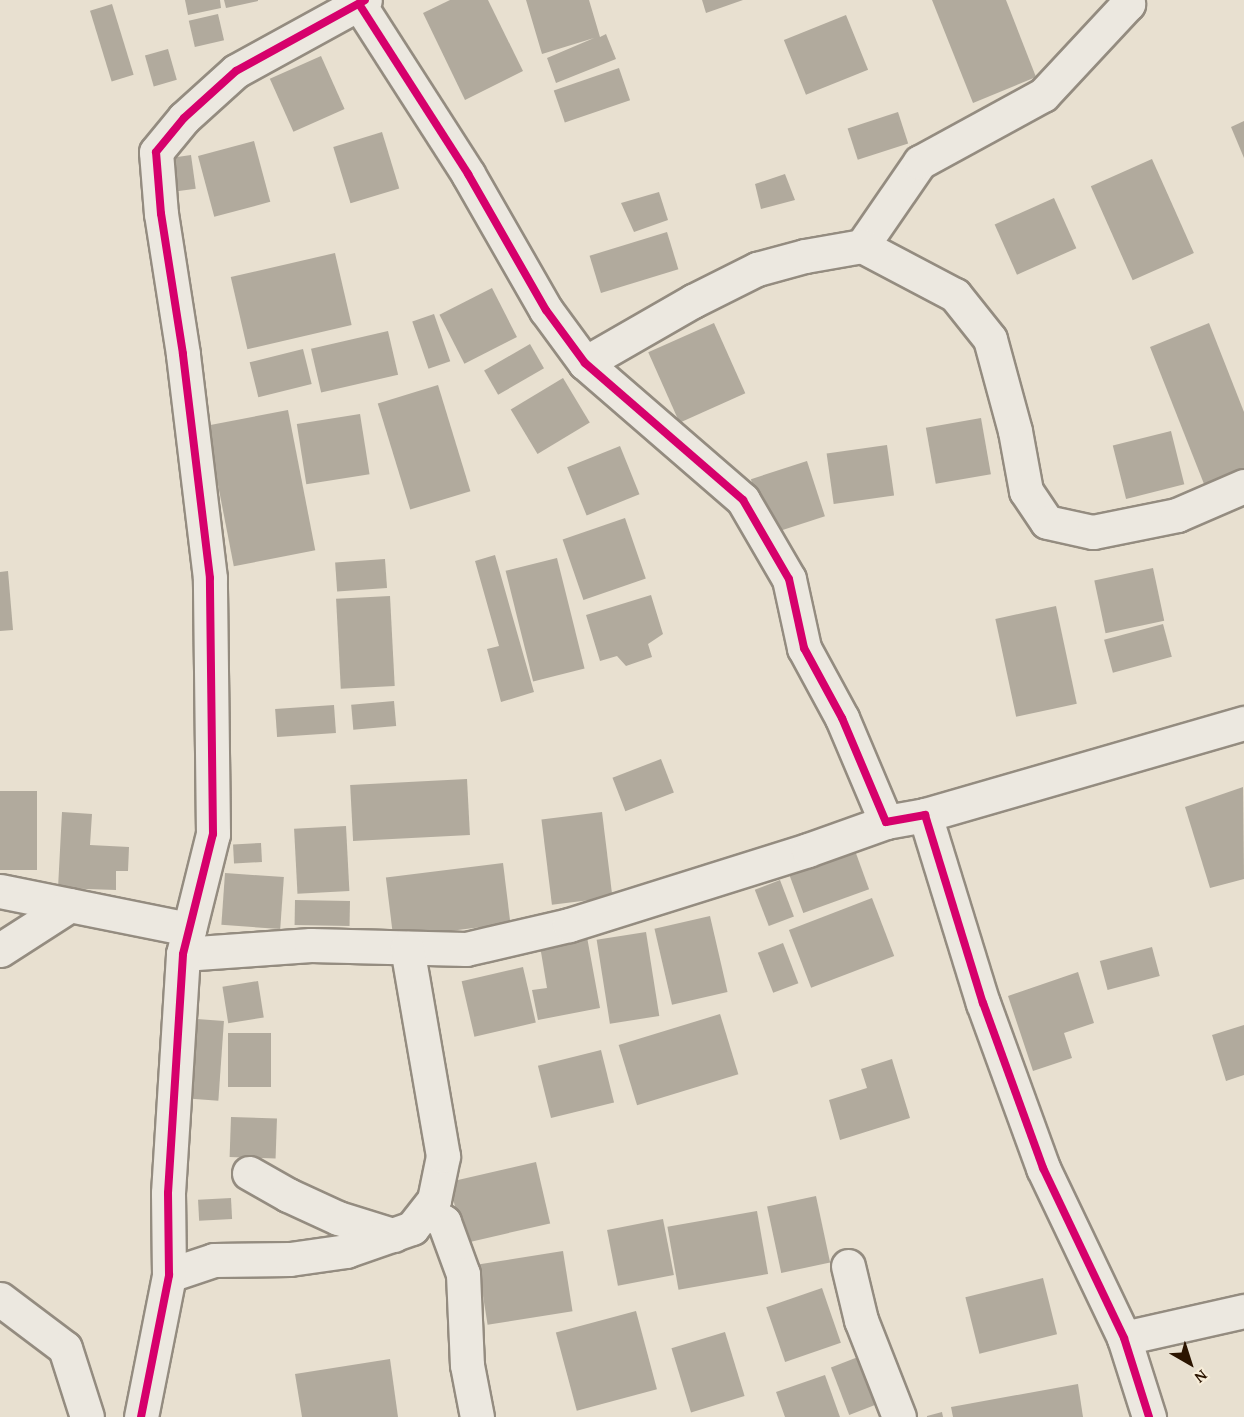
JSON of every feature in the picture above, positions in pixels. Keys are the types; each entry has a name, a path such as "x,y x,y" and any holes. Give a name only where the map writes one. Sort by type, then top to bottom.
{"street":[{"path":"862,246 920,162 1043,95 1128,4 1127,0"},
{"path":"141,1417 169,1275 168,1193 186,941 213,834 210,578 183,354 161,214 156,152 184,118 236,71 362,2 468,174 546,310 585,363 743,500 789,579 804,648 842,718 886,822"},
{"path":"585,363 693,301 757,269 804,256 862,246 956,295 990,339 1015,431 1026,492 1047,522 1093,532 1177,515 1244,486"},
{"path":"0,891 70,905 186,941 466,949 569,925 808,850 886,822 925,815 1244,723"},
{"path":"925,815 983,1003 1043,1168 1124,1338 1149,1417"},
{"path":"0,950 70,905"},
{"path":"169,1275 214,1260 290,1259 346,1251 412,1228 426,1211 434,1200 443,1156 407,948"},
{"path":"249,1173 288,1195 338,1218 393,1235"},
{"path":"426,1211 444,1222 463,1274 467,1365 477,1417"},
{"path":"848,1266 861,1320 899,1417"},
{"path":"0,1299 65,1348 87,1417"},
{"path":"1124,1338 1244,1311"}],"building":[{"path":"185,0 220,0 221,8 188,15"},
{"path":"224,0 258,0 258,1 226,8"},
{"path":"450,0 488,0 523,71 465,100 423,13"},
{"path":"526,0 589,0 600,37 606,34 616,59 556,83 547,58 594,38 542,54"},
{"path":"702,0 743,0 706,13"},
{"path":"932,0 1006,0 1036,77 973,103"},
{"path":"112,4 134,75 112,81 90,11"},
{"path":"218,14 224,40 195,47 189,21"},
{"path":"846,15 868,70 806,95 784,40"},
{"path":"168,49 177,80 154,86 145,56"},
{"path":"321,56 345,109 293,132 270,79"},
{"path":"619,68 630,100 565,123 554,90"},
{"path":"898,112 908,143 858,160 848,128"},
{"path":"1244,121 1244,158 1231,127"},
{"path":"382,132 399,188 350,203 333,147"},
{"path":"254,141 270,202 214,217 198,156"},
{"path":"191,155 196,189 177,191 172,158"},
{"path":"1152,159 1194,253 1133,280 1091,186"},
{"path":"785,174 795,200 761,209 755,184"},
{"path":"659,192 668,220 634,232 621,203"},
{"path":"1054,198 1076,248 1017,275 995,224"},
{"path":"667,232 678,269 601,293 590,256"},
{"path":"335,253 352,325 247,349 231,277"},
{"path":"492,288 517,337 464,364 439,315"},
{"path":"434,314 450,361 429,369 412,321"},
{"path":"714,323 745,393 680,423 648,352"},
{"path":"1209,323 1244,412 1244,468 1204,484 1150,347"},
{"path":"388,331 398,375 321,393 311,349"},
{"path":"530,344 544,368 498,395 484,370"},
{"path":"303,349 312,384 258,397 250,362"},
{"path":"563,378 590,423 537,454 511,409"},
{"path":"438,385 470,491 410,510 378,403"},
{"path":"288,410 315,550 234,566 207,426"},
{"path":"360,414 370,474 306,484 297,424"},
{"path":"981,418 991,474 936,484 926,428"},
{"path":"1171,431 1184,484 1126,499 1113,446"},
{"path":"887,445 894,496 834,504 827,453"},
{"path":"620,446 639,494 587,516 567,467"},
{"path":"807,461 825,516 769,534 751,479"},
{"path":"625,518 646,579 583,600 563,539"},
{"path":"495,555 534,692 501,702 487,649 499,646 475,561"},
{"path":"557,558 585,669 533,681 506,571"},
{"path":"385,559 387,588 337,591 335,562"},
{"path":"1153,568 1164,621 1106,633 1094,580"},
{"path":"8,571 13,630 0,631 0,572"},
{"path":"651,595 663,634 648,644 652,657 626,666 617,656 600,661 586,615"},
{"path":"390,596 395,686 341,689 336,599"},
{"path":"1056,606 1077,704 1016,717 995,619"},
{"path":"1163,624 1172,657 1113,673 1104,640"},
{"path":"394,701 396,726 353,730 351,705"},
{"path":"334,705 336,733 277,737 275,709"},
{"path":"661,759 674,793 625,811 612,778"},
{"path":"467,779 470,835 353,841 350,785"},
{"path":"1243,787 1244,879 1210,888 1185,807"},
{"path":"0,791 37,791 37,870 0,870"},
{"path":"62,812 92,814 90,845 129,847 128,871 116,871 116,890 58,888"},
{"path":"602,812 612,897 552,905 541,819"},
{"path":"346,826 349,891 297,894 294,829"},
{"path":"261,843 262,862 234,863 233,844"},
{"path":"853,845 869,889 803,913 787,869"},
{"path":"503,863 510,924 393,938 386,877"},
{"path":"225,873 284,877 280,929 221,925"},
{"path":"780,880 794,916 769,926 755,890"},
{"path":"872,898 894,956 811,988 789,930"},
{"path":"295,900 350,901 350,926 295,925"},
{"path":"710,916 728,992 672,1005 654,929"},
{"path":"646,932 659,1016 610,1024 597,940"},
{"path":"587,937 600,1008 538,1020 532,990 547,988 540,946"},
{"path":"783,943 798,983 773,993 758,953"},
{"path":"1152,947 1160,976 1108,990 1100,961"},
{"path":"523,967 536,1023 474,1037 462,981"},
{"path":"1078,972 1094,1023 1064,1033 1072,1058 1033,1071 1008,996"},
{"path":"258,981 264,1018 228,1023 222,987"},
{"path":"720,1014 738,1074 637,1105 619,1045"},
{"path":"197,1019 224,1021 218,1101 191,1099"},
{"path":"1244,1025 1244,1075 1226,1081 1212,1035"},
{"path":"228,1033 271,1033 271,1087 228,1087"},
{"path":"601,1050 614,1102 551,1118 538,1066"},
{"path":"892,1059 910,1118 840,1140 829,1100 867,1088 861,1069"},
{"path":"231,1117 277,1119 276,1159 230,1157"},
{"path":"536,1162 550,1223 463,1243 449,1182"},
{"path":"816,1196 830,1263 781,1273 767,1206"},
{"path":"231,1198 232,1219 199,1221 198,1200"},
{"path":"757,1211 768,1274 678,1290 667,1227"},
{"path":"663,1219 674,1275 618,1286 607,1230"},
{"path":"563,1251 573,1311 488,1325 478,1264"},
{"path":"1043,1278 1057,1334 979,1354 965,1297"},
{"path":"822,1288 841,1343 785,1362 766,1307"},
{"path":"636,1311 657,1389 577,1411 556,1332"},
{"path":"725,1332 745,1396 691,1412 671,1348"},
{"path":"858,1357 876,1405 849,1415 831,1367"},
{"path":"390,1359 398,1417 302,1417 295,1374"},
{"path":"825,1375 840,1417 785,1417 776,1392"},
{"path":"1078,1384 1083,1417 953,1417 951,1407"},
{"path":"942,1412 943,1417 927,1417 927,1416"}],"cycle path":[{"path":"141,1417 169,1275 168,1193 183,954 213,834 210,578 183,354 161,214 156,152 184,118 236,71 365,0"},
{"path":"359,4 468,174 546,310 585,363 743,500 789,579 804,648 842,718 886,822 925,815 983,1003 1043,1168 1124,1338 1149,1417"}]}
